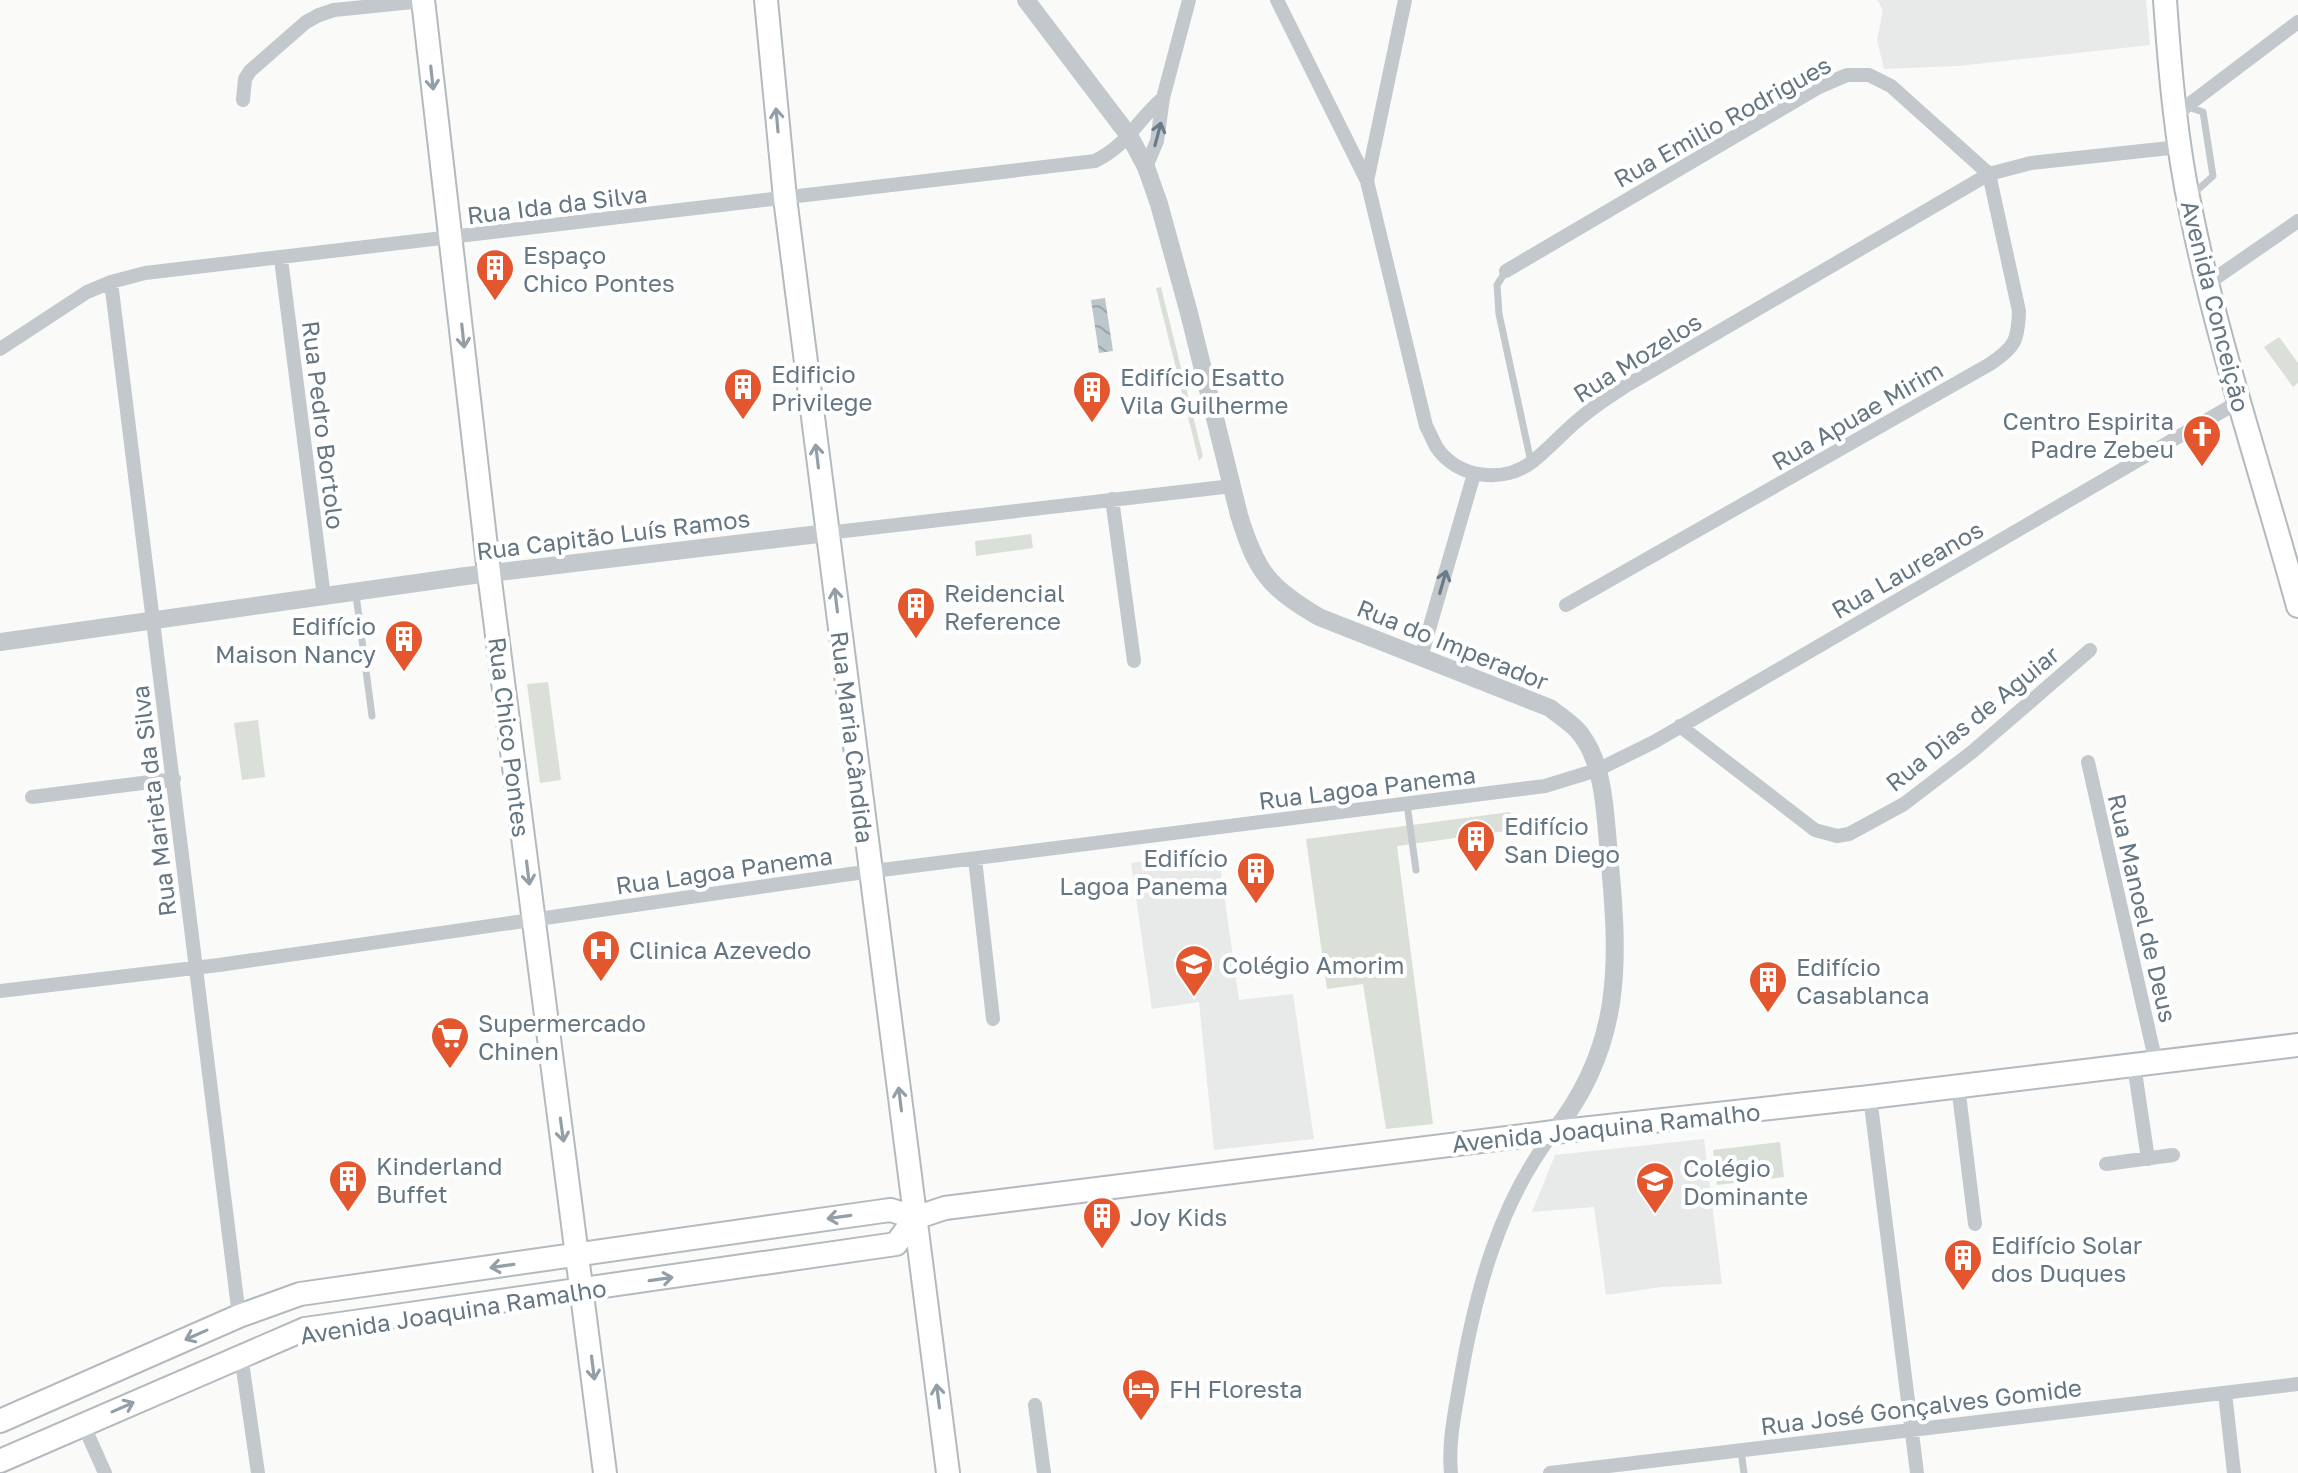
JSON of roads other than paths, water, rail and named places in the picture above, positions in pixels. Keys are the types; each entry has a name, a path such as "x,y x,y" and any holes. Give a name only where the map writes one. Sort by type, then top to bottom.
{"main road":[{"name":"Rua Chico Pontes","path":"423,0 489,573 605,1473"},
{"name":"Rua Maria Cândida","path":"766,0 785,198 948,1473"},
{"name":"Avenida Conceição","path":"2165,0 2180,110 2179,147 2207,284 2298,606"},
{"name":"Avenida Joaquina Ramalho","path":"0,1461 305,1329 896,1244 915,1218 945,1208 1554,1132 2298,1045"},
{"name":"Avenida Joaquina Ramalho","path":"0,1421 239,1316 300,1294 891,1210 915,1218"}],"street":[{"path":"243,100 245,79 250,71 306,22 334,10 423,0"},
{"name":"Rua do Imperador","path":"1026,0 1130,137 1146,167 1189,313 1248,544 1269,582 1319,617 1550,708 1583,736 1597,770 1605,815 1615,918 1615,987 1602,1041 1585,1084 1519,1185 1479,1291 1455,1409 1451,1473"},
{"path":"1146,167 1157,141 1163,98 1189,0"},
{"path":"1277,0 1367,181 1426,426 1438,449 1454,465 1474,474 1421,657"},
{"path":"1367,181 1405,0"},
{"path":"2180,110 2298,22"},
{"name":"Rua Emilio Rodrigues","path":"1506,271 1819,87 1847,75 1869,75 1891,86 1989,174"},
{"name":"Rua Ida da Silva","path":"0,349 87,292 145,273 1095,161 1114,152 1163,98"},
{"name":"Rua Mozelos","path":"1474,474 1502,475 1520,470 1584,415 1624,387 1989,174 2031,163 2179,147"},
{"name":"Rua Apuae Mirim","path":"1566,605 1990,364 2012,347 2018,334 2019,311 1989,174"},
{"path":"2207,284 2298,221"},
{"name":"Rua Pedro Bortolo","path":"281,259 324,597"},
{"name":"Rua Marieta da Silva","path":"111,282 239,1316"},
{"name":"Rua Laureanos","path":"1597,770 1680,726 2238,402"},
{"name":"Rua Capitão Luís Ramos","path":"0,642 489,573 1232,486"},
{"path":"1112,499 1134,661"},
{"name":"Rua Dias de Aguiar","path":"1680,726 1815,830 1837,836 1849,834 1934,783 2090,650"},
{"name":"Rua Manoel de Deus","path":"2088,762 2145,1064 2148,1159"},
{"name":"Rua Lagoa Panema","path":"0,991 196,968 870,871 1545,786 1597,770"},
{"path":"32,797 174,779"},
{"path":"975,859 993,1019"},
{"path":"1958,1086 1975,1224"},
{"path":"1870,1097 1917,1473"},
{"path":"2106,1164 2173,1155"},
{"path":"241,1355 258,1473"},
{"name":"Rua José Gonçalves Gomide","path":"1550,1473 2298,1384"},
{"path":"2225,1393 2234,1473"},
{"path":"1035,1405 1044,1473"},
{"path":"83,1424 105,1473"}],"lane":[{"path":"2180,110 2203,112 2213,176 2188,197"},
{"path":"1506,271 1497,285 1499,314 1531,462"},
{"path":"356,592 372,716"},
{"path":"1407,804 1416,870"},
{"path":"1741,1450 1744,1473"}],"water":[{"path":"1105,298 1113,351 1099,353 1091,300"}],"place":[{"name":"Espaço Chico Pontes","path":"495,302"},
{"name":"Edificio Privilege","path":"743,421"},
{"name":"Edifício Esatto Vila Guilherme","path":"1092,424"},
{"name":"Centro Espirita Padre Zebeu","path":"2202,468"},
{"name":"Reidencial Reference","path":"916,640"},
{"name":"Edifício Maison Nancy","path":"404,673"},
{"name":"Edifício San Diego","path":"1476,873"},
{"name":"Edifício Lagoa Panema","path":"1256,905"},
{"name":"Clinica Azevedo","path":"601,983"},
{"name":"Colégio Amorim","path":"1194,998"},
{"name":"Edifício Casablanca","path":"1768,1014"},
{"name":"Supermercado Chinen","path":"450,1070"},
{"name":"Kinderland Buffet","path":"348,1213"},
{"name":"Colégio Dominante","path":"1655,1215"},
{"name":"Joy Kids","path":"1102,1250"},
{"name":"Edifício Solar dos Duques","path":"1963,1292"},
{"name":"FH Floresta","path":"1141,1422"}]}
